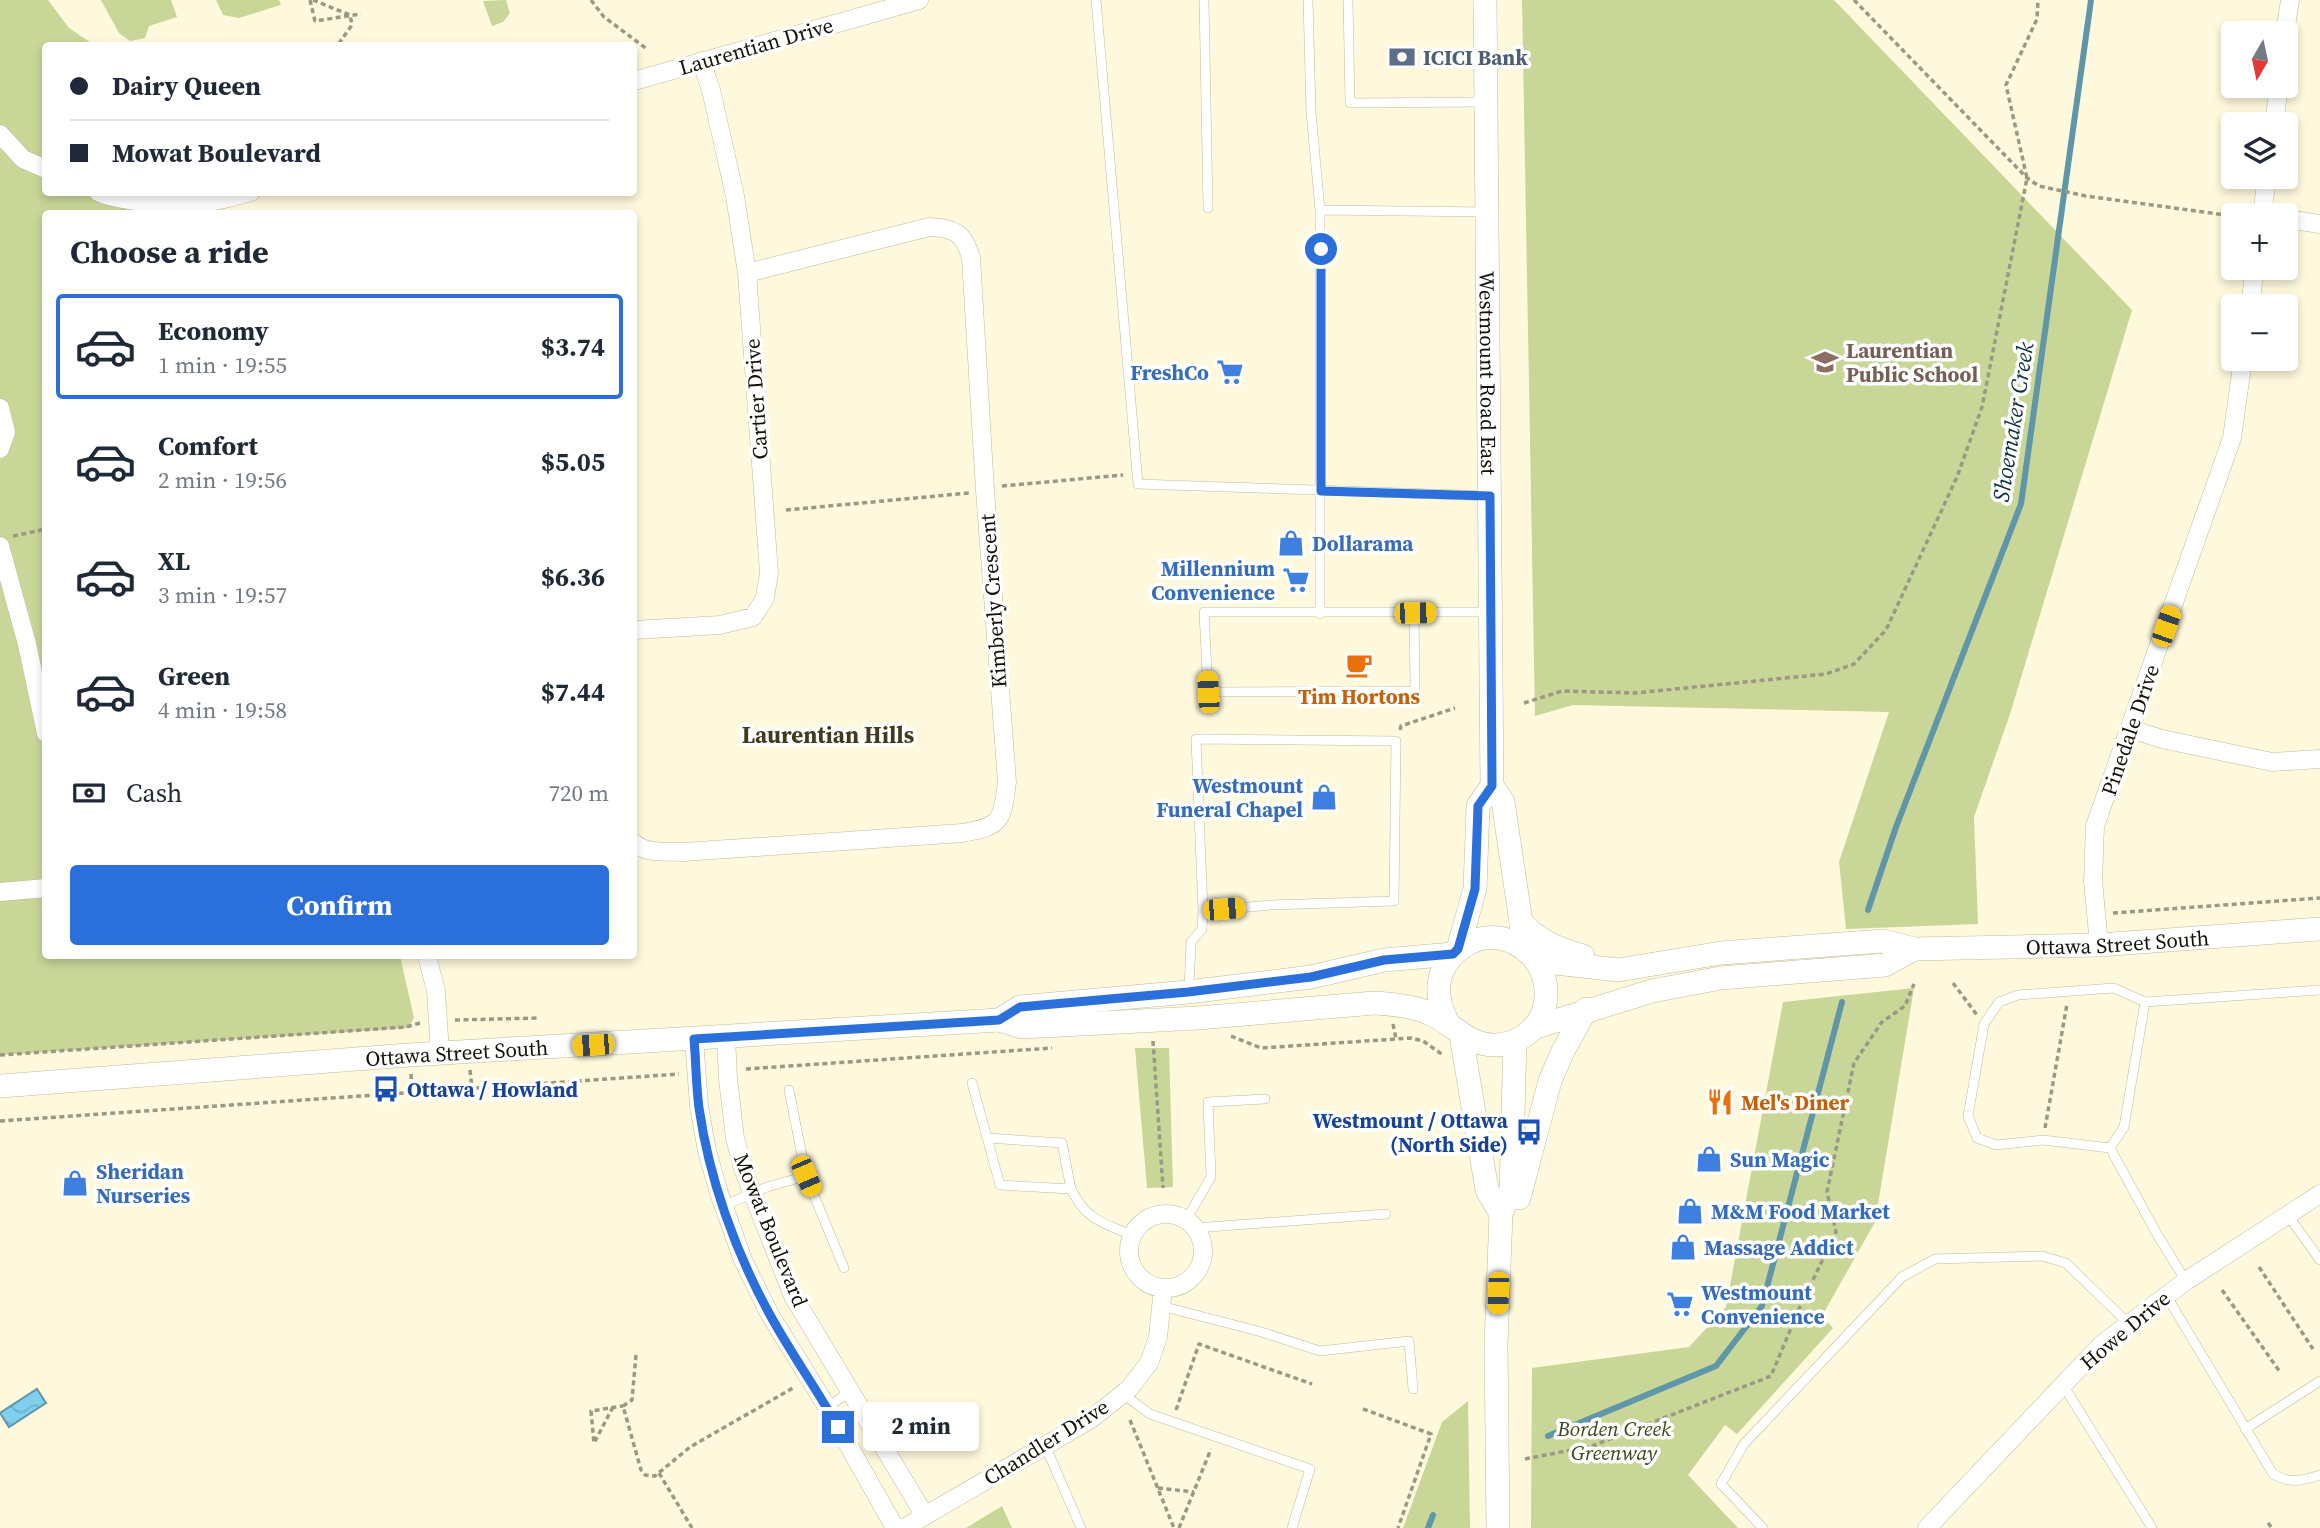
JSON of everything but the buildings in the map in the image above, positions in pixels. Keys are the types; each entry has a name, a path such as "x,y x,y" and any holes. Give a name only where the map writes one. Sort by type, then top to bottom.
{"main road":[{"name":"Westmount Road East","path":"1485,0 1492,786"},
{"path":"1498,1528 1496,1344 1501,1214 1511,1189 1524,1034 1543,1009 1547,988 1544,974 1530,953 1521,922 1503,802 1492,786 1478,806 1475,889 1455,952 1444,966 1439,980 1438,995 1441,1010 1455,1029 1487,1191 1501,1214"},
{"path":"1521,922 1542,941 1618,970"},
{"name":"Ottawa Street South","path":"1914,949 2098,945 2320,929"},
{"path":"999,1020 1020,1007 1188,992 1311,977 1384,960 1455,952 1478,939 1501,938 1530,953 1618,970 1721,953 1883,941 1914,949"},
{"path":"999,1020 1022,1027 1198,1018 1374,1003 1429,1013 1473,1042 1501,1045 1586,1009 1652,991 1721,978 1885,965 1914,949"},
{"path":"1500,1242 1516,1208 1550,1081 1586,1009"},
{"name":"Ottawa Street South","path":"0,1086 440,1054 999,1020"}],"street":[{"name":"Laurentian Drive","path":"637,80 919,0"},
{"path":"2287,21 2290,0"},
{"name":"Cartier Drive","path":"637,630 720,625 753,617 765,598 768,573 747,273 735,197 711,90 701,61"},
{"path":"0,134 23,159 42,167"},
{"path":"107,196 203,209 240,196"},
{"path":"2298,221 2320,224"},
{"name":"Kimberly Crescent","path":"637,847 684,852 962,833 986,829 998,821 1004,808 1007,782 971,258 967,242 958,232 929,227 747,273"},
{"name":"Pinedale Drive","path":"2098,945 2092,881 2095,826 2232,438 2241,371"},
{"path":"0,408 6,432 0,449"},
{"path":"4,541 42,714"},
{"path":"2131,729 2162,739 2272,762 2320,759"},
{"path":"0,892 42,888"},
{"path":"428,959 436,991 440,1054"},
{"name":"Mowat Boulevard","path":"726,1037 735,1138 752,1194 793,1296 925,1516"},
{"name":"Mowat Boulevard","path":"694,1039 699,1106 708,1151 723,1206 743,1260 769,1313 827,1407 895,1528"},
{"name":"Howe Drive","path":"1927,1528 2102,1344 2186,1281 2320,1194"},
{"path":"1166,1214 1191,1224 1203,1246 1203,1259 1195,1274 1162,1297 1134,1269 1130,1257 1130,1243 1149,1219 1166,1214"},
{"name":"Chandler Drive","path":"904,1528 1091,1419 1129,1389 1149,1363 1158,1337 1162,1297"}],"lane":[{"path":"1096,0 1138,484 1490,496"},
{"path":"1204,0 1208,208"},
{"path":"1308,0 1311,112 1320,210 1320,614"},
{"path":"1348,0 1350,103 1486,102"},
{"path":"1320,210 1487,212"},
{"path":"1415,613 1415,691 1208,692 1205,612 1491,612"},
{"path":"1188,992 1191,942 1202,929 1203,911 1196,739 1396,741 1394,901 1271,905 1203,911"},
{"path":"2110,1148 2043,1140 1996,1145 1977,1138 1968,1116 1984,1024 1999,1002 2018,995 2114,988 2145,1002 2320,990"},
{"path":"2110,1148 2124,1126 2145,1002"},
{"path":"972,1083 1000,1185 1071,1189"},
{"path":"789,1090 806,1176 844,1268"},
{"path":"1265,1099 1208,1102 1211,1177 1191,1224 1386,1214"},
{"path":"987,1138 1062,1143 1071,1189 1080,1208 1096,1220 1133,1236"},
{"path":"2110,1148 2186,1281"},
{"path":"723,1206 806,1176"},
{"path":"2287,1214 2320,1260"},
{"path":"1763,1528 1721,1485 1744,1444 1902,1277 1936,1259 2042,1256 2066,1263 2129,1324"},
{"path":"2166,1295 2273,1474 2285,1481 2299,1482 2320,1475"},
{"path":"1162,1297 1320,1350 1409,1341 1413,1389"},
{"path":"2245,1429 2320,1381"},
{"path":"2063,1385 2152,1528"},
{"path":"827,1407 850,1392"},
{"path":"1123,1394 1150,1415 1310,1469 1292,1528"},
{"path":"1045,1446 1082,1528"}],"path":[{"path":"311,0 315,21 361,14"},
{"path":"311,0 350,15"},
{"path":"592,0 604,17 647,49"},
{"path":"1854,0 2027,178 2039,186 2086,196 2221,214"},
{"path":"1524,703 1562,691 1635,693 1826,674 1854,664 1886,630 1952,489 1982,407 2027,178 2006,85 2037,19 2038,0"},
{"path":"340,42 352,25 350,15"},
{"path":"996,486 1137,474"},
{"path":"786,510 976,493"},
{"path":"4,541 42,530"},
{"path":"1396,741 1401,726 1455,708"},
{"path":"2119,912 2320,898"},
{"path":"1953,983 1984,1024"},
{"path":"1525,1459 1591,1446 1772,1376 1799,1309 1836,1232 1827,1192 1854,1063 1882,1022 1905,1006 1914,984"},
{"path":"2043,1140 2069,991"},
{"path":"451,1019 463,1021 539,1018"},
{"path":"463,1021 464,1030"},
{"path":"0,1055 406,1027 421,1023"},
{"path":"406,1027 407,1035"},
{"path":"1218,1037 1231,1036 1261,1048 1411,1038 1423,1041 1441,1052 1446,1059"},
{"path":"1153,1041 1163,1188"},
{"path":"741,1069 1058,1048"},
{"path":"0,1121 687,1074"},
{"path":"471,1080 472,1089"},
{"path":"412,1084 412,1093"},
{"path":"2259,1267 2314,1349"},
{"path":"2222,1290 2280,1372"},
{"path":"1175,1412 1199,1343 1312,1384"},
{"path":"613,1407 594,1443 591,1411 613,1407 623,1406 632,1400 636,1355"},
{"path":"623,1406 641,1470 645,1475 655,1476 690,1447 793,1388"},
{"path":"1363,1409 1431,1434 1398,1528"},
{"path":"1130,1420 1177,1528"},
{"path":"1177,1528 1212,1448"},
{"path":"659,1472 692,1528"},
{"path":"1158,1488 1194,1492"},
{"path":"2268,1523 2272,1528"}],"green space":[{"path":"0,0 48,0 69,28 90,42 42,42 42,196 193,196 189,210 42,210 42,959 401,959 414,1018 408,1028 0,1055"},
{"path":"101,0 171,0 177,17 149,26 145,38 130,41 119,33"},
{"path":"216,0 279,0 281,5 239,18 223,15"},
{"path":"506,0 510,13 503,22 492,26 483,1"},
{"name":"Laurentian Public School","path":"1522,0 1834,0 2132,310 2010,714 1974,817 1978,924 1846,929 1839,862 1889,712 1573,705 1535,716"},
{"name":"Borden Creek Greenway","path":"1914,988 1875,1222 1822,1316 1833,1328 1737,1434 1725,1425 1688,1475 1738,1528 1531,1528 1532,1368 1689,1347 1726,1307 1783,1002"},
{"path":"1135,1048 1169,1048 1173,1187 1147,1188"},
{"path":"1468,1401 1470,1528 1403,1528 1442,1422"},
{"path":"1002,1506 1012,1528 966,1528"}],"water":[{"path":"37,1389 46,1403 9,1427 0,1413"}],"waterway":[{"name":"Shoemaker Creek","path":"1868,910 1896,827 2021,504 2091,0"},
{"name":"Shoemaker Creek","path":"1548,1436 1716,1366 1762,1306 1842,1002"},
{"name":"Shoemaker Creek","path":"1428,1528 1433,1515"}],"place":[{"name":"ICICI Bank","path":"1402,57"},
{"name":"Laurentian Public School","path":"1825,362"},
{"name":"FreshCo","path":"1230,372"},
{"name":"Dollarama","path":"1291,543"},
{"name":"Millennium Convenience","path":"1296,580"},
{"name":"Tim Hortons","path":"1359,665"},
{"name":"Westmount Funeral Chapel","path":"1324,797"},
{"name":"Ottawa / Howland","path":"386,1089"},
{"name":"Mel's Diner","path":"1720,1102"},
{"name":"Westmount / Ottawa (North Side)","path":"1529,1132"},
{"name":"Sun Magic","path":"1709,1159"},
{"name":"Sheridan Nurseries","path":"75,1183"},
{"name":"M&M Food Market","path":"1690,1211"},
{"name":"Massage Addict","path":"1683,1247"},
{"name":"Westmount Convenience","path":"1680,1304"}],"district":[{"name":"Laurentian Hills","path":"828,735"}],"route":[{"path":"838,1427 769,1313 743,1260 719,1193 708,1151 699,1106 694,1039 999,1020 1020,1007 1188,992 1311,977 1384,960 1453,954 1458,949 1475,889 1478,806 1492,786 1490,496 1321,491 1321,249"}]}
